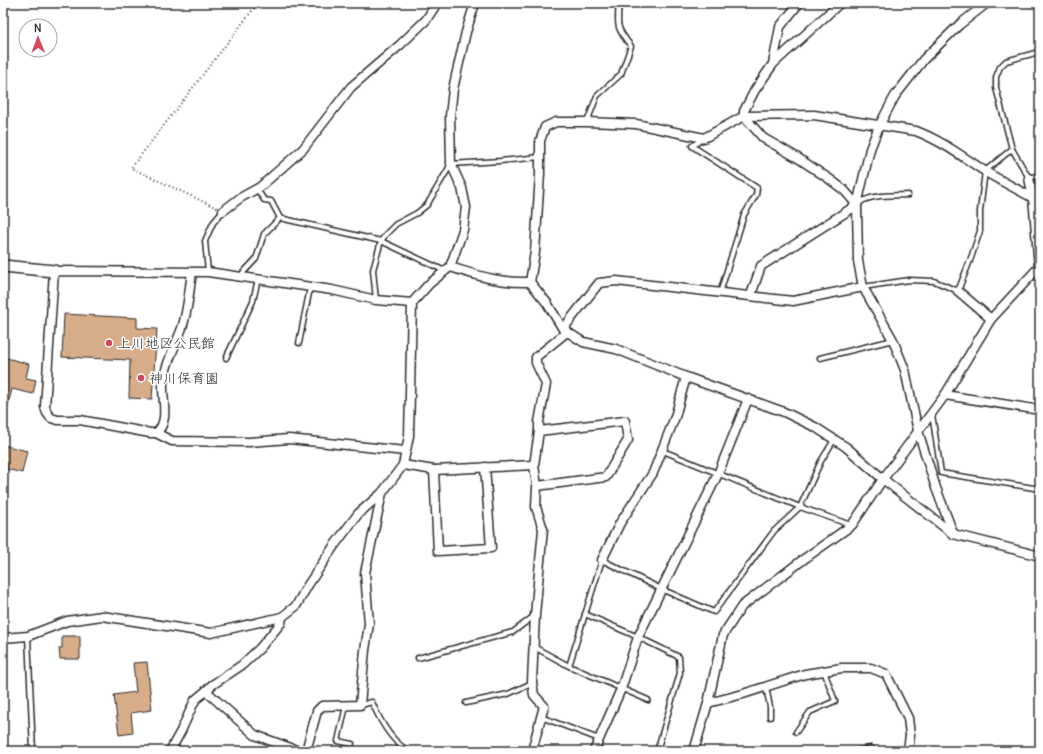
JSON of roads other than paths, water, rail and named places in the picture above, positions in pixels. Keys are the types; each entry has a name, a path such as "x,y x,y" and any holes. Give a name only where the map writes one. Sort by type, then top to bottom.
{"street":[{"path":"223,211 240,198 257,189 303,149 351,87 426,20 437,3"},
{"path":"3,638 28,636 67,621 102,616 211,633 282,617 296,606 308,584 358,514 382,493 403,465 409,436 412,303 429,284 448,269 463,230 466,207 462,188 451,164 450,116 453,90 466,32 475,3"},
{"path":"773,64 780,27 799,3"},
{"path":"840,3 773,64 755,90 744,111 744,116 763,138 798,158 828,178 844,190 857,205"},
{"path":"953,534 936,488 918,431 905,370 893,340 863,287 858,261 857,205 870,149 879,126 895,96 924,59 959,25 987,3"},
{"path":"1033,198 985,172 959,153 931,137 916,131 814,115 744,116 704,138 636,124 556,122 545,127 540,141 534,252 530,282 547,303 565,330 584,342 616,349 686,378 784,412 815,427 846,447 883,479 953,534 1040,556"},
{"path":"694,751 708,703 723,635 742,606 852,525 883,479 945,395 991,319 1040,268 1033,198 1029,178"},
{"path":"751,296 761,266 857,205"},
{"path":"3,266 54,271 208,272 238,278 258,279 310,288 332,290 376,300 412,303"},
{"path":"448,269 511,283 530,282"},
{"path":"54,271 45,407 51,418 58,420 80,420 156,433 172,440 249,442 288,440 405,450"},
{"path":"156,433 161,429 164,422 163,383 165,372 183,326 192,273"},
{"path":"532,751 544,706 534,694 532,682 535,616 543,529 536,507 537,486 534,465 539,422 546,384 536,363 536,357 565,330 599,283 616,281 793,300 863,287"},
{"path":"958,291 991,319"},
{"path":"602,560 620,523 653,474 675,417 686,378"},
{"path":"945,395 1040,410"},
{"path":"594,751 621,689 638,637 718,474 748,399"},
{"path":"537,486 606,477 628,440 625,421 539,431"},
{"path":"403,465 434,470 534,465"},
{"path":"434,470 438,551 491,548 485,467"},
{"path":"306,751 318,711 322,706 360,705 369,624 364,573 382,493"},
{"path":"170,751 195,700 212,685 242,665 260,648 281,622 282,617"},
{"path":"708,703 766,687 805,674 842,668 871,668 886,674 908,718 910,735 908,751"},
{"path":"206,691 255,735 298,751"}],"lane":[{"path":"587,122 596,96 621,74 631,46 621,34 617,24 619,3"},
{"path":"1040,53 1039,52 1006,61 1000,66 996,77 996,88 1012,149 1029,178 1040,175"},
{"path":"704,138 692,146 757,188 756,195 744,215 720,293"},
{"path":"863,287 909,280 934,281 958,291 980,231 980,211 985,172 1012,149"},
{"path":"376,300 373,270 382,241 386,234 396,224 417,214 427,205 451,164 540,157"},
{"path":"257,189 264,200 271,201 280,218 382,241 448,269"},
{"path":"857,205 865,200 883,196 908,195"},
{"path":"208,272 205,242 213,223 223,211"},
{"path":"238,278 256,259 264,234 280,218"},
{"path":"226,358 253,301 258,279"},
{"path":"299,343 310,288"},
{"path":"820,358 893,340"},
{"path":"932,414 941,473 1040,489"},
{"path":"569,666 602,560 661,589 714,612 774,531 800,507 821,461 834,440"},
{"path":"663,451 800,507 852,525"},
{"path":"585,614 679,657 680,673 657,751"},
{"path":"418,658 513,632 535,616"},
{"path":"28,636 33,751"},
{"path":"534,647 569,666 648,700"},
{"path":"796,732 810,712 835,701 824,671"},
{"path":"466,704 508,694 532,682"},
{"path":"766,687 770,707 770,717"},
{"path":"360,705 372,702 380,720 400,746 409,751"},
{"path":"346,706 338,741 352,744"},
{"path":"541,717 599,739"},
{"path":"858,751 871,748 875,751"}],"place":[{"name":"上川地区公民館","path":"109,343"},
{"name":"神川保育園","path":"141,378"}]}
